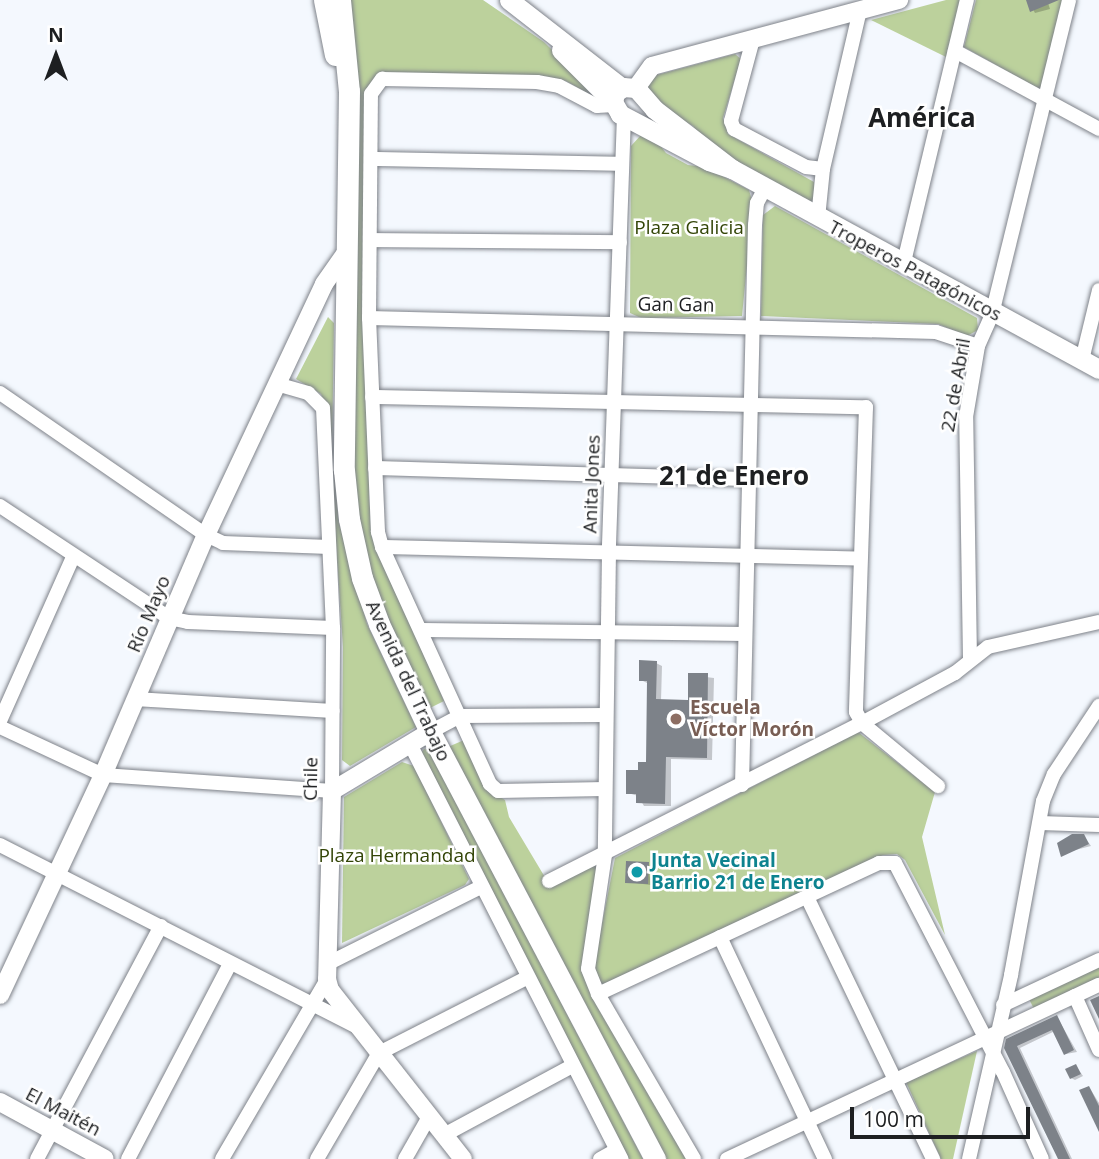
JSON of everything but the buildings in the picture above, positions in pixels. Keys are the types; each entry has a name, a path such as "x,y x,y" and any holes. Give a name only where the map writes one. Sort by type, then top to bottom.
{"main road":[{"name":"Avenida del Trabajo","path":"324,0 347,112"},
{"name":"Avenida del Trabajo","path":"340,0 348,63 343,409 349,519 379,625 430,732 655,1159"},
{"name":"Troperos Patagónicos","path":"509,0 536,20 625,102 709,162 732,169 903,266 1091,365"}],"street":[{"path":"625,102 652,66 752,43 899,0"},
{"path":"903,266 967,0"},
{"name":"22 de Abril","path":"970,660 965,435 978,346 992,314 1069,0"},
{"path":"818,218 823,169 860,10"},
{"path":"752,43 731,121 737,133 806,167 823,169"},
{"path":"955,51 1099,129"},
{"name":"Avenida del Trabajo","path":"605,789 498,791 490,784 382,547 375,468 369,318 371,94 382,79 537,82 569,89 597,106 625,102"},
{"name":"Anita Jones","path":"605,855 611,473 625,102"},
{"path":"372,159 622,164"},
{"path":"742,785 751,326 757,203 765,188"},
{"path":"370,240 620,242"},
{"name":"Río Mayo","path":"0,995 103,775 206,535 324,284 345,254"},
{"path":"1091,365 1099,290"},
{"name":"Gan Gan","path":"369,318 618,322 936,332 978,346"},
{"name":"Chile","path":"278,384 308,393 323,408 333,628 327,972"},
{"path":"0,393 206,535 223,543 329,547"},
{"path":"372,397 866,407 856,712 862,723 938,786"},
{"path":"375,468 746,478"},
{"path":"0,506 73,557 169,618 188,622 333,628"},
{"path":"382,547 859,559"},
{"path":"0,721 73,557"},
{"path":"549,881 742,785 956,673 988,647 1099,622"},
{"path":"1081,626 1099,631"},
{"path":"422,631 743,635"},
{"path":"135,699 333,711"},
{"path":"969,1159 991,1041 1003,1004 1047,788 1099,706"},
{"path":"0,727 103,775 332,791 460,716 606,715"},
{"name":"Avenida del Trabajo","path":"410,744 526,978 618,1155"},
{"path":"1040,823 1098,827"},
{"path":"0,845 58,872 230,964 359,1028"},
{"path":"605,855 588,969 598,994 694,1159"},
{"path":"598,994 879,863 895,863 991,1041 1042,1159"},
{"path":"222,1159 327,972 481,887"},
{"path":"807,897 933,1159"},
{"path":"37,1159 161,926"},
{"path":"720,937 825,1159"},
{"path":"1003,1004 1099,960"},
{"path":"128,1159 230,964"},
{"path":"327,972 359,1028 463,1159"},
{"path":"317,1159 379,1053 526,978"},
{"path":"727,1159 895,1080 991,1041 1099,985"},
{"path":"1075,996 1099,1050"},
{"path":"444,1135 572,1066"},
{"name":"El Maitén","path":"0,1102 105,1159"},
{"path":"405,1159 429,1117"},
{"path":"600,1159 618,1155"}],"green space":[{"path":"346,0 483,0 544,42 597,94 594,97 566,81 543,78 377,77 367,92 363,322 371,535 444,701 430,708 388,627 367,568 352,478"},
{"path":"946,0 961,0 946,57 871,20"},
{"path":"976,0 1063,0 1041,90 964,47"},
{"path":"735,54 741,59 723,118 728,134 814,182 815,204 708,146 693,126 662,109 645,86 653,76"},
{"name":"Plaza Galicia","path":"641,135 655,139 666,153 688,165 705,167 749,190 753,204 742,316 641,318 630,313 631,146"},
{"name":"Plaza Galicia","path":"775,206 977,318 978,330 967,336 938,324 761,316 763,215"},
{"path":"328,317 334,323 332,451 339,523 367,624 416,727 350,766 342,760 343,647 327,409 321,394 296,379"},
{"path":"858,732 935,792 922,837 945,935 905,860 897,854 883,855 601,986 593,969 615,858"},
{"path":"464,740 490,791 505,800 509,817 549,884 598,864 585,954 689,1159 666,1159 448,747"},
{"path":"428,749 643,1159 627,1159 421,753"},
{"name":"Plaza Hermandad","path":"402,762 414,766 469,879 465,885 342,943 344,797"},
{"path":"1099,966 1099,978 1034,1009 1029,999"},
{"path":"977,1051 953,1159 941,1159 906,1082"}],"place":[{"name":"Escuela Víctor Morón","path":"676,719"},
{"name":"Junta Vecinal Barrio 21 de Enero","path":"637,872"}],"district":[{"name":"América","path":"922,118"},
{"name":"21 de Enero","path":"734,476"}]}
